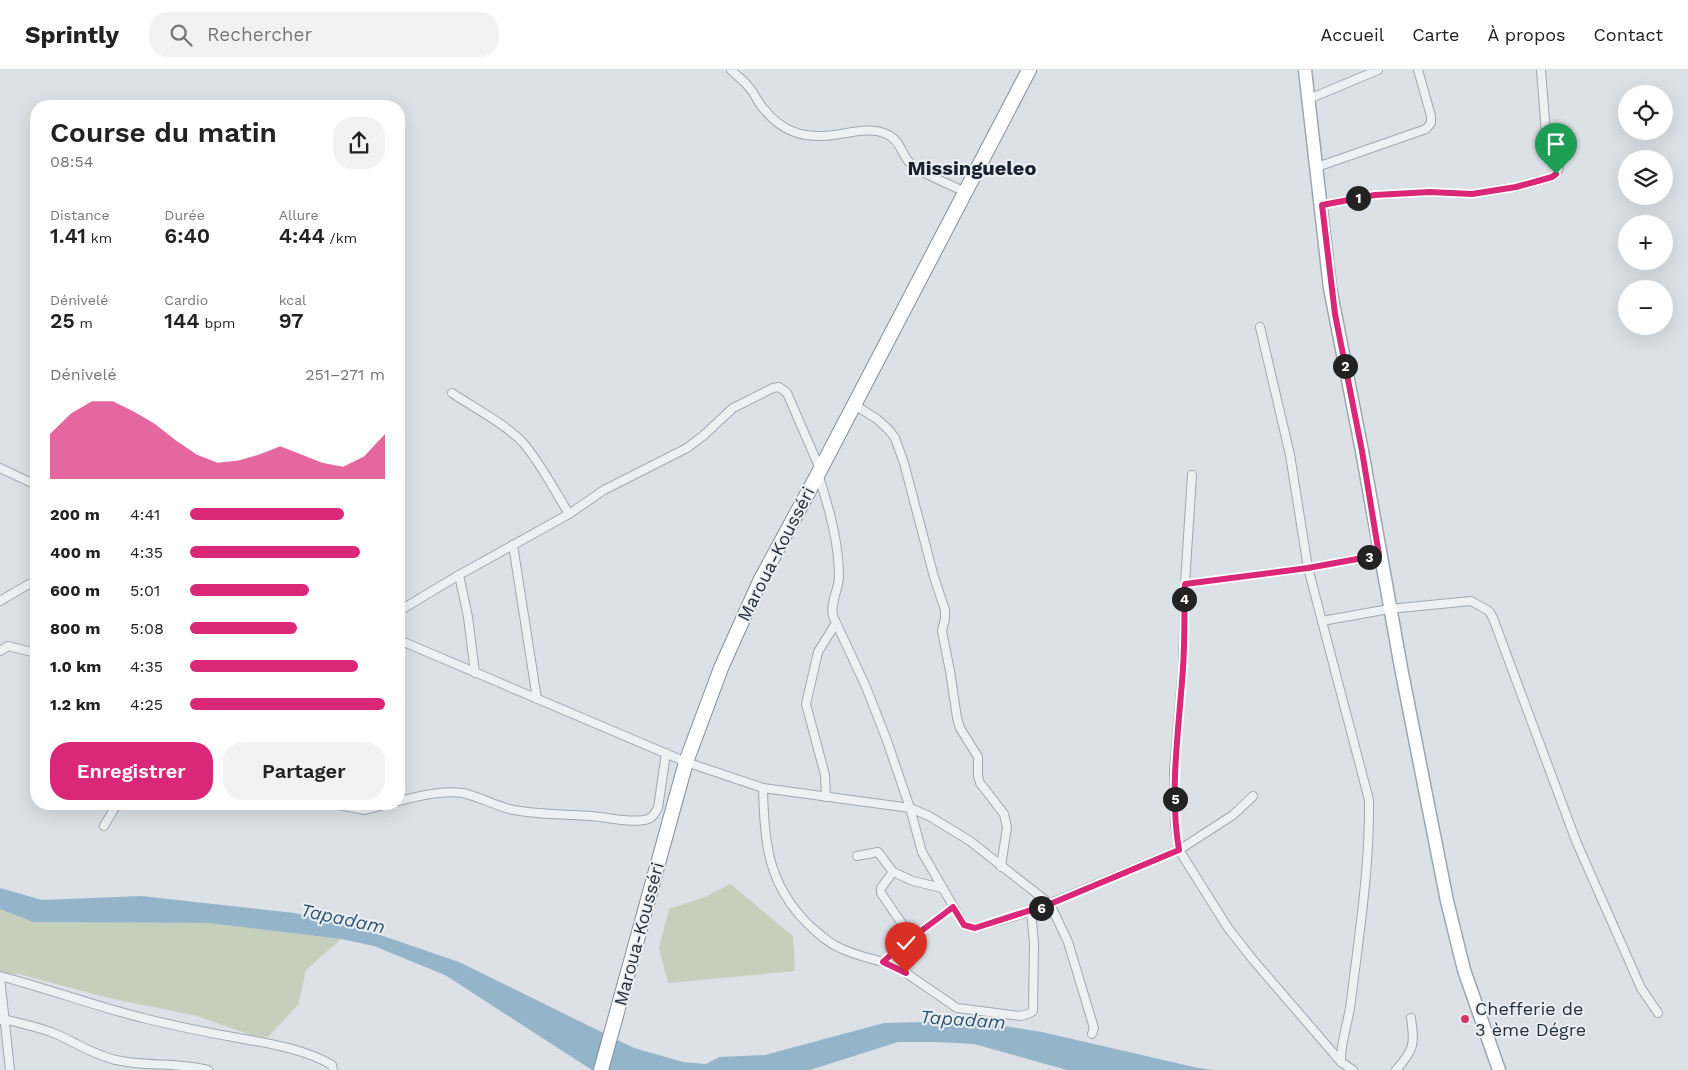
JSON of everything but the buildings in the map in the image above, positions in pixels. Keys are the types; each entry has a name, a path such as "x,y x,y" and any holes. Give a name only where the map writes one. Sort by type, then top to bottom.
{"highway":[{"name":"Maroua-Kousséri","path":"601,1070 686,762 721,668 756,590 1029,70"}],"main road":[{"path":"1305,70 1335,314 1362,451 1379,555 1449,910 1464,970 1499,1070"}],"street":[{"path":"731,70 749,87 762,107 778,124 798,134 820,136 870,131 883,132 901,146 906,158 913,166 965,192"},
{"path":"1309,99 1378,70"},
{"path":"1317,167 1430,126 1431,116 1418,70"},
{"path":"1322,205 1375,195 1430,192 1472,194 1516,187 1552,177 1559,168 1546,133 1541,70"},
{"path":"1260,327 1290,455 1308,568 1369,800 1370,834 1366,878 1350,1010 1341,1056 1342,1062"},
{"path":"405,607 569,514 604,490 687,448 733,408 773,388 779,387 787,393 819,471 830,508 837,546 839,579 832,612 886,738 910,808 922,852 961,922 970,928 975,928 1032,911 1179,850 1233,815 1253,796"},
{"path":"452,393 507,429 524,444 543,470 569,514"},
{"path":"853,404 877,419 889,430 895,438 904,463 934,577 945,610 942,631 957,718 960,728 978,757 980,783 1004,814 1007,827 1001,867"},
{"path":"0,468 30,482"},
{"path":"1192,475 1185,584 1183,667 1174,770 1175,824 1179,850 1233,934 1342,1062 1353,1070"},
{"path":"513,545 537,699"},
{"path":"1185,584 1308,568 1379,555"},
{"path":"459,575 468,617 475,673"},
{"path":"0,601 30,584"},
{"path":"1322,621 1390,609 1471,601 1489,611 1512,665 1576,841 1642,988 1658,1013"},
{"path":"826,797 825,775 806,704 818,652 836,623"},
{"path":"405,643 686,762 763,788 910,808 929,816 970,841 1050,904 1068,942 1094,1028 1092,1034"},
{"path":"0,652 8,646 30,652"},
{"path":"405,800 449,793 463,794 513,810 640,821 654,816 658,808 666,753"},
{"path":"763,788 764,829 768,854 779,884 796,911 825,940 851,953 883,962 906,973 957,1008 1020,1016 1033,1011 1034,943 1032,911"},
{"path":"104,826 113,810"},
{"path":"857,856 878,852 893,872 913,881 942,888"},
{"path":"893,872 881,888 881,893 911,937"},
{"path":"883,962 911,937 953,907"},
{"path":"10,1070 2,1019 0,977 145,1018 198,1031 270,1044 318,1057 332,1065 333,1070"},
{"path":"1396,1070 1414,1044 1411,1018"},
{"path":"2,1019 50,1032 77,1046 115,1060 188,1066 208,1070"}],"green space":[{"path":"730,884 793,936 795,971 668,983 659,948 669,909 705,897"},
{"path":"0,909 33,922 208,923 341,939 306,970 298,1005 267,1038 251,1035 197,1016 109,998 19,974 0,974"}],"water":[{"path":"0,888 42,900 141,896 294,913 354,926 459,962 634,1048 683,1062 706,1064 719,1057 765,1055 884,1023 972,1021 1042,1032 1214,1070 1067,1070 974,1044 898,1042 810,1070 592,1070 445,975 374,946 341,939 208,923 33,922 0,909"}],"place":[{"name":"Chefferie de 3 ème Dégre","path":"1465,1019"}],"district":[{"name":"Missingueleo","path":"972,168"}],"route":[{"path":"906,973 883,962 908,939 953,907 964,925 975,928 1032,911 1179,850 1175,824 1174,770 1183,667 1185,584 1308,568 1379,555 1362,451 1330,288 1322,205 1375,195 1430,192 1472,194 1516,187 1552,177 1556,174"}],"water label":[{"name":"Tapadam","path":"343,918"},
{"name":"Tapadam","path":"963,1019"}]}
